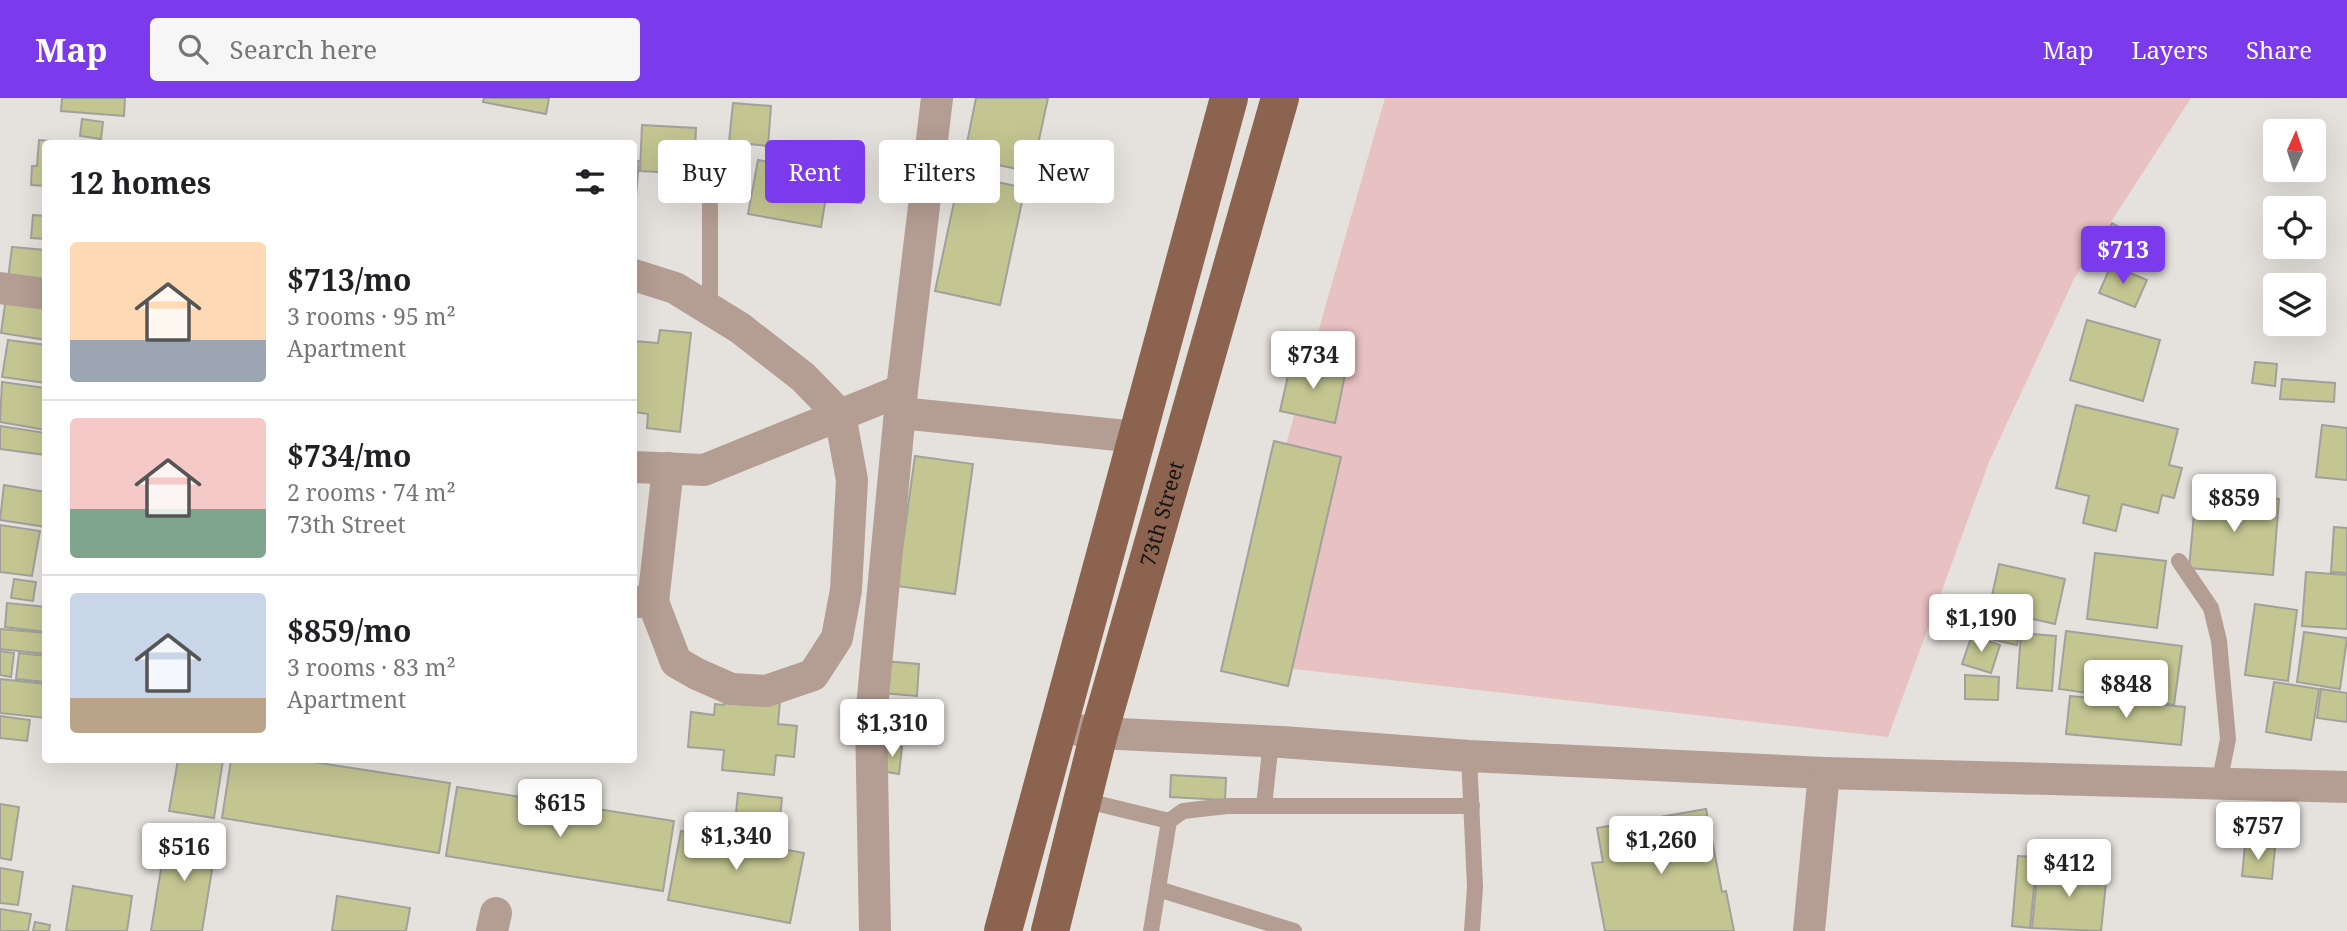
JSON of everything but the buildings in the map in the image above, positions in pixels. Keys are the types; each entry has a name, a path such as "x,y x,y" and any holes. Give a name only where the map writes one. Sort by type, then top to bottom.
{"main road":[{"name":"73th Street","path":"1003,931 1229,98"},
{"name":"73th Street","path":"1050,931 1099,733 1280,98"}],"street":[{"path":"874,931 870,719 901,402 937,98"},
{"path":"637,276 675,288 740,328 803,377 840,415 852,480 846,590 837,638 813,676 766,691 731,689 676,662 643,602 668,468"},
{"path":"0,288 42,293"},
{"path":"637,467 704,470 840,415 901,402 1137,437"},
{"path":"1058,727 1099,733 1271,741 1469,756 1824,774 2347,787"},
{"path":"1809,931 1824,774"}],"lane":[{"path":"709,203 710,309"},
{"path":"2179,561 2211,608 2219,641 2228,739 2219,784"},
{"path":"1264,806 1271,741"},
{"path":"1469,756 1475,887 1472,931"},
{"path":"1082,800 1169,821"},
{"path":"1151,931 1169,821 1183,811 1227,806 1472,806"},
{"path":"1158,888 1294,931"}],"shaded area":[{"path":"1385,98 2191,98 2074,279 1989,462 1888,737 1224,661"}]}
